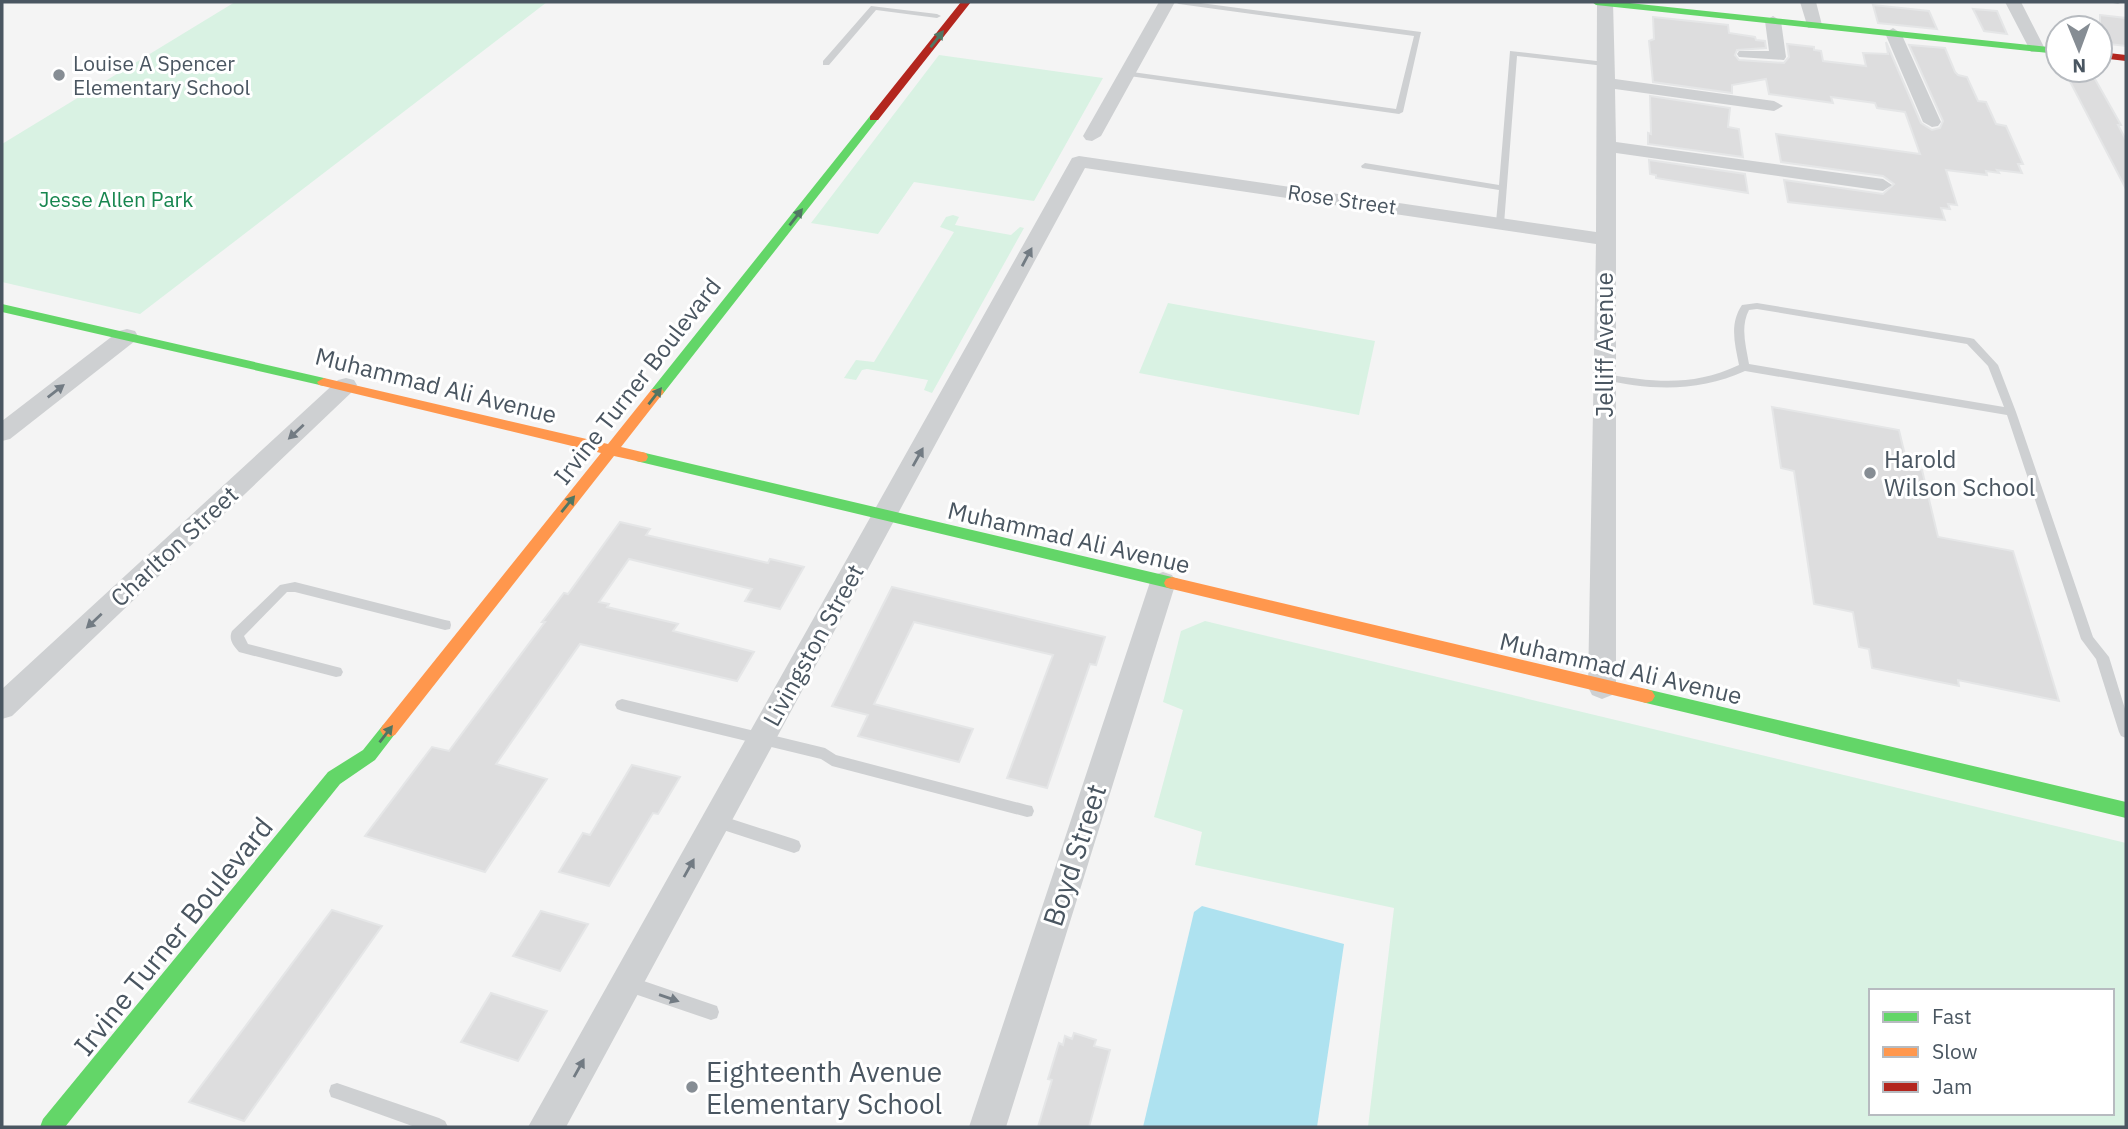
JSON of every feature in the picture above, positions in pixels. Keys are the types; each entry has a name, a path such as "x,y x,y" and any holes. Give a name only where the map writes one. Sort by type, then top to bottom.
{"street":[{"name":"Irvine Turner Boulevard","path":"682,334 949,2"},
{"name":"Irvine Turner Boulevard","path":"51,1127 334,778 369,755 966,2"},
{"path":"1091,136 1167,2"},
{"path":"1602,2 2044,50"},
{"name":"Jelliff Avenue","path":"1602,2 1607,146 1604,239 1602,687"},
{"path":"1808,2 1814,25"},
{"path":"2013,2 2037,49"},
{"path":"1745,54 1778,57 1773,20"},
{"path":"1892,33 1932,122"},
{"path":"1605,74 1774,106"},
{"path":"1607,146 1883,185"},
{"name":"Rose Street","path":"1079,162 1604,239"},
{"name":"Livingston Street","path":"546,1127 1079,162"},
{"name":"Muhammad Ali Avenue","path":"2,307 346,385 884,517 2126,810"},
{"path":"2,433 127,336"},
{"name":"Charlton Street","path":"2,707 346,385"},
{"name":"Boyd Street","path":"987,1127 1163,582"},
{"name":"Irvine Turner Boulevard","path":"334,778 346,747"}],"lane":[{"path":"1125,73 1399,112 1418,34 1180,2"},
{"path":"2112,2 2118,2"},
{"path":"826,63 874,8 937,16"},
{"path":"1501,222 1513,53 1605,74"},
{"path":"1365,166 1503,188"},
{"path":"1744,367 1738,322 1746,307 1757,306 1970,341 1993,365 2087,639 2102,657 2126,732"},
{"path":"1605,377 1673,387 1727,376 1744,367 2011,412"},
{"path":"336,672 244,649 237,635 284,588 295,587 445,625"},
{"path":"622,705 761,738 1027,811"},
{"path":"716,821 794,846"},
{"path":"626,983 711,1012"},
{"path":"337,1091 439,1127"}],"green space":[{"name":"Jesse Allen Park","path":"235,2 547,2 140,314 2,282 2,144"},
{"path":"939,55 1103,78 1034,201 914,182 878,234 811,223"},
{"path":"946,217 959,217 955,225 1011,235 1020,227 1024,228 932,393 924,390 928,380 867,369 862,370 856,380 844,378 856,360 874,362 954,232 940,227"},
{"path":"1168,303 1375,341 1359,415 1139,373"},
{"path":"1205,621 2126,843 2126,1127 1368,1127 1394,908 1195,865 1202,832 1154,817 1183,710 1163,702 1181,631"}],"water":[{"path":"1202,906 1344,944 1317,1127 1143,1127 1194,912"}],"building":[{"path":"1873,5 1929,11 1937,29 1878,23"},
{"path":"1973,9 1997,11 2007,34 1984,31"},
{"path":"1653,17 1728,25 1729,33 1765,41 1766,48 1737,50 1735,55 1739,60 1784,63 1789,57 1787,44 1814,47 1814,50 1821,51 1823,61 1866,66 1863,53 1888,54 1886,42 1921,123 1932,130 1940,128 1943,121 1909,45 1945,48 1955,72 1967,77 1978,101 1986,102 1996,124 2006,126 2023,164 2018,164 2022,173 1997,170 1999,173 1986,171 1987,175 1946,170 1957,205 1948,204 1950,209 1941,208 1945,220 1788,202 1784,180 1883,194 1894,184 1883,176 1781,162 1776,134 1920,154 1905,112 1877,108 1875,103 1831,97 1833,103 1769,94 1766,79 1732,85 1732,93 1653,82 1649,41 1654,39"},
{"path":"2114,17 2126,18 2126,46 2114,45"},
{"path":"2071,84 2098,84 2121,125 2118,125 2126,140 2126,189"},
{"path":"1650,96 1730,108 1728,127 1739,129 1743,157 1648,144 1648,133 1651,134"},
{"path":"1649,160 1745,174 1748,193 1656,178 1656,175 1650,174"},
{"path":"1772,407 1899,430 1908,468 1922,470 1938,537 2013,551 2059,701 1958,680 1959,686 1872,668 1869,649 1859,647 1853,612 1814,604 1794,471 1781,468"},
{"path":"620,522 650,529 646,535 768,563 770,559 804,567 780,609 745,601 752,589 629,559 599,602 609,604 607,607 678,624 673,631 754,652 737,681 580,644 496,764 547,779 485,872 365,836 432,747 449,751 545,622 542,622 564,593 568,594"},
{"path":"892,587 1105,637 1096,665 1090,664 1047,788 1007,778 1053,655 914,622 874,704 973,729 959,762 858,736 868,715 832,706"},
{"path":"632,765 680,777 658,814 653,813 609,886 559,872 583,833 590,835"},
{"path":"332,910 382,926 244,1121 189,1102"},
{"path":"541,911 588,924 560,971 513,956"},
{"path":"491,993 547,1011 518,1061 461,1042"},
{"path":"1074,1033 1096,1040 1094,1046 1110,1050 1089,1127 1038,1127 1052,1080 1048,1079 1059,1043 1063,1045 1065,1036 1072,1039"}],"traffic: fast":[{"path":"1596,2 2044,50"},
{"path":"657,392 874,118"},
{"path":"2,308 324,382"},
{"path":"641,457 1172,583"},
{"path":"1646,696 2126,810"},
{"path":"51,1127 334,778 369,755 389,730"}],"traffic: slow":[{"path":"324,382 641,457"},
{"path":"389,730 657,392"},
{"path":"1172,583 1646,696"}],"traffic: jam":[{"path":"874,118 966,2"},
{"path":"2114,57 2126,58"}],"place":[{"name":"Louise A Spencer Elementary School","path":"59,75"},
{"name":"Harold Wilson School","path":"1870,473"},
{"name":"Eighteenth Avenue Elementary School","path":"692,1087"}]}
